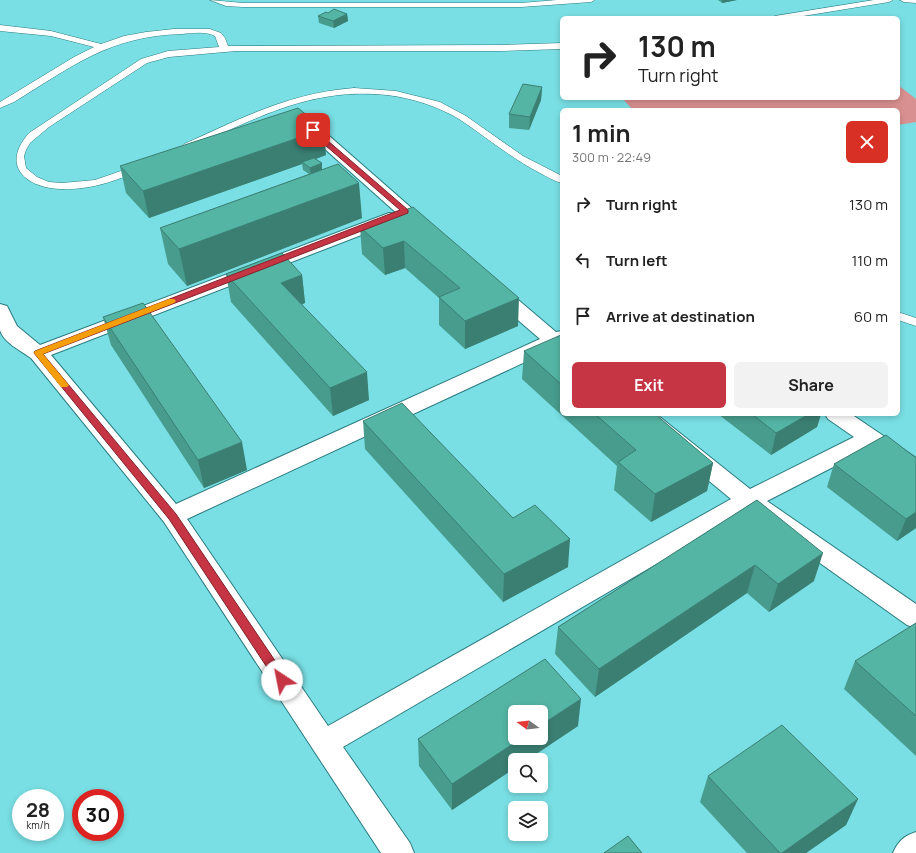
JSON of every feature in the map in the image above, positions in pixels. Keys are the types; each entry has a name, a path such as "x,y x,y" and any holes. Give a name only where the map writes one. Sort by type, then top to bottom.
{"street":[{"path":"313,130 441,242"},
{"path":"38,353 405,211"},
{"path":"172,516 559,342 482,278"},
{"path":"0,310 4,322 13,336 38,353 172,516 399,853"},
{"path":"644,416 748,500 916,618"},
{"path":"839,416 916,469"},
{"path":"324,743 748,500 872,438"},
{"path":"908,853 916,846"}],"lane":[{"path":"214,0 234,5 314,3 541,4 591,0"},
{"path":"788,16 889,0"},
{"path":"904,0 916,1"},
{"path":"0,28 54,34 101,47"},
{"path":"0,105 101,47 117,41 148,34 178,31 209,31 221,36 223,39 224,49"},
{"path":"146,164 112,179 98,183 70,186 45,183 34,179 21,169 19,162 22,148 37,132 144,60 168,54 224,49 500,48 560,46"},
{"path":"175,151 293,100 332,93 376,92 406,96 444,108 465,120 516,155 560,179"},
{"path":"900,317 916,322"}],"shaded area":[{"path":"900,87 916,99 916,122 900,125 900,108 631,108 624,100 900,100"}],"building":[{"path":"334,9 347,14 333,21 318,16 326,12 328,13"},
{"path":"523,84 542,87 530,117 509,114"},
{"path":"298,108 324,129 143,191 120,166"},
{"path":"314,158 322,163 310,168 302,162"},
{"path":"338,164 359,183 179,249 160,228"},
{"path":"413,207 519,298 465,321 439,297 460,288 404,241 383,248 360,227"},
{"path":"282,253 302,275 281,283 367,372 330,388 226,274"},
{"path":"143,303 242,442 198,460 103,317"},
{"path":"560,335 560,383 524,351"},
{"path":"402,403 513,518 535,505 570,539 504,574 363,421"},
{"path":"597,416 657,416 713,463 655,494 618,462 636,450"},
{"path":"755,416 806,416 776,433"},
{"path":"886,435 916,458 916,512 906,519 834,464"},
{"path":"757,500 823,553 778,584 755,565 599,669 558,627"},
{"path":"916,623 916,716 855,661"},
{"path":"545,659 581,699 548,720 548,705 508,705 508,745 511,745 452,784 418,739"},
{"path":"782,725 858,799 780,853 708,776"},
{"path":"628,836 642,853 604,853"}],"slow traffic":[{"path":"64,385 38,353 172,301"}],"route":[{"path":"282,680 172,516 38,353 405,211 313,130"}]}
